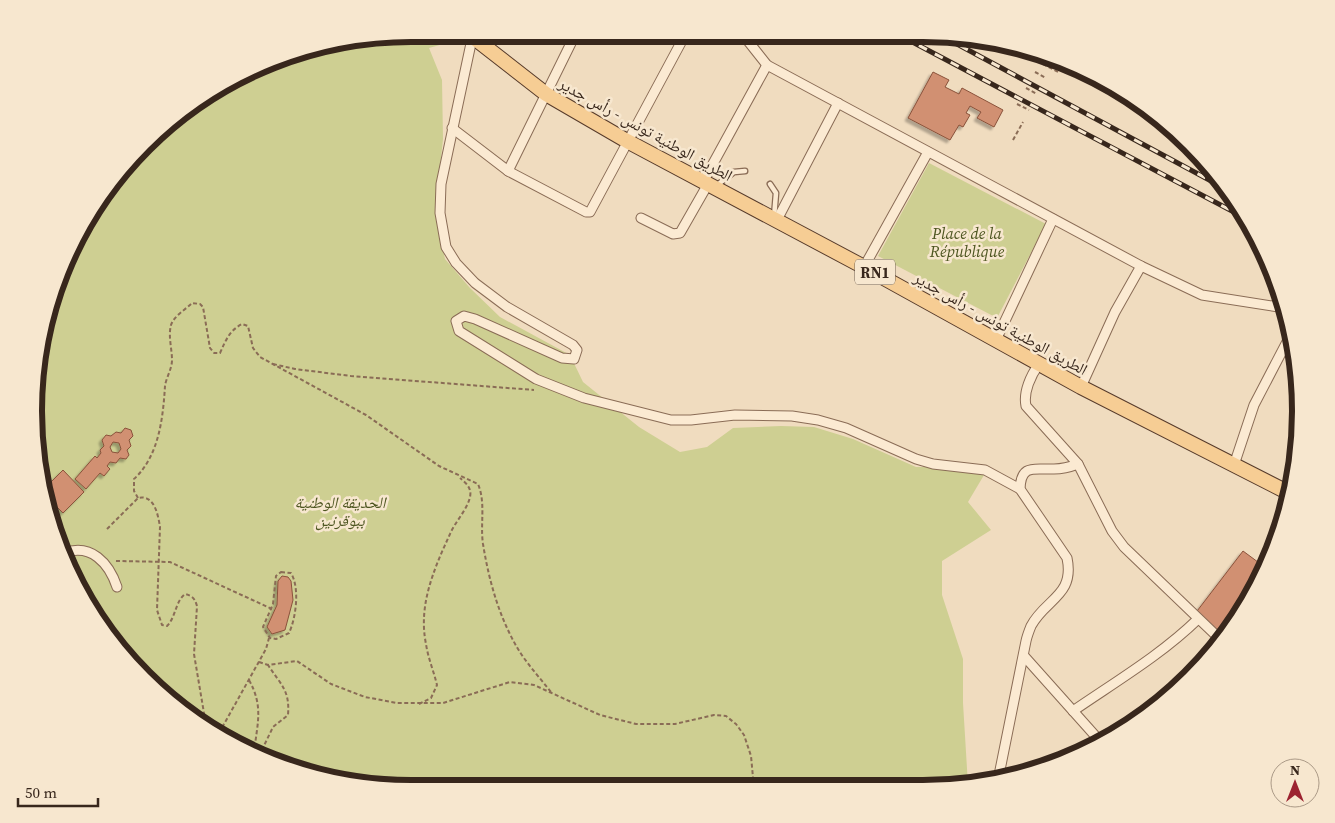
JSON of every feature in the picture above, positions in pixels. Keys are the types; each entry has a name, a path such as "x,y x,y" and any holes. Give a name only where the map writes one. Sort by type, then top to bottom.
{"main road":[{"name":"الطريق الوطنية تونس - رأس جدير","path":"480,42 546,94 627,141 864,267 1081,387 1284,490"}],"street":[{"path":"470,42 441,184 440,213 446,247 456,263 475,283 507,307 573,345 577,350 574,359 562,358 476,319 464,316 456,321 459,331 511,365 566,392 671,420 691,420 735,415 792,416 818,420 846,428 916,459 933,464 985,470 1020,489 1067,558 1070,571 1061,594 1031,625 1026,641 1000,772"},
{"path":"508,171 572,42"},
{"path":"452,128 508,171 588,213 592,211 627,141 681,42"},
{"path":"749,42 767,65 1140,266 1202,295 1277,307"},
{"path":"641,218 669,233 680,233 708,184 767,65"},
{"path":"775,219 838,103"},
{"path":"864,267 928,152"},
{"path":"996,340 1053,219"},
{"path":"1081,387 1115,312 1140,266"},
{"path":"1234,465 1254,404 1286,345"},
{"path":"1039,364 1033,373 1026,395 1026,406 1078,464 1112,531 1124,547 1216,636"},
{"path":"1020,489 1020,480 1025,472 1039,468 1064,469 1078,464"},
{"path":"70,552 79,550 98,556 112,572 117,587"},
{"path":"1073,712 1177,639 1198,619"},
{"path":"1024,656 1097,737"}],"lane":[{"path":"708,184 734,172 745,171"},
{"path":"770,184 776,193 775,219"}],"path":[{"path":"1043,64 1060,73"},
{"path":"1035,72 1046,78"},
{"path":"1026,88 1037,94"},
{"path":"1017,104 1029,110"},
{"path":"1013,140 1023,122"},
{"path":"138,498 134,491 134,479 145,468 159,432 166,397 165,384 172,361 171,326 175,317 192,303 200,304 203,307 210,348 214,353 220,353 227,335 234,328 242,324 248,326 253,348 260,357 289,375 313,384 459,477 469,486 471,496 450,533 432,576 426,600 424,620 426,645 437,685 431,698 417,705"},
{"path":"271,364 351,376 537,390"},
{"path":"459,477 469,478 478,484 482,493 482,538 485,560 490,583 501,615 518,650 551,692"},
{"path":"108,529 138,498 150,499 158,513 160,527 157,610 162,625 167,626 171,622 181,597 185,594 191,595 197,606 194,654 206,718"},
{"path":"116,561 170,562 272,609"},
{"path":"281,572 291,573 295,580 297,600 290,629 285,636 276,639 270,638 263,627 272,609 276,576 281,572"},
{"path":"222,728 259,662 270,638"},
{"path":"259,662 268,665 297,662 331,684 365,697 417,705 443,703 510,682 534,685 600,715 636,724 675,724 714,715 726,716 736,724 744,735 751,756 753,780"},
{"path":"263,749 273,727 288,715 286,689 268,665"},
{"path":"249,680 257,694 260,707 255,745"}],"green space":[{"name":"الحديقة الوطنية ببوقرنين","path":"450,42 429,48 442,80 443,139 435,214 445,259 470,288 500,317 570,355 583,382 639,427 680,452 707,447 733,428 814,427 853,439 916,467 944,467 963,462 984,475 968,502 991,530 942,561 942,595 963,659 963,703 968,778 948,780 387,780 340,773 293,761 227,731 206,718 168,689 134,655 119,636 105,617 81,575 62,530 55,507 43,436 43,387 46,363 55,316 62,293 92,227 105,206 134,168 168,134 206,105 248,81 293,62 340,50 387,43"},
{"name":"Place de la République","path":"929,163 1046,224 997,318 878,256"}],"building":[{"path":"933,72 949,80 945,87 959,94 962,88 1003,110 994,127 977,118 981,112 970,106 966,113 970,115 963,127 959,125 950,140 908,118"},
{"path":"125,428 131,430 133,436 129,440 131,446 127,450 129,455 126,459 120,458 116,463 110,462 107,466 110,469 104,476 100,473 86,489 75,479 95,456 97,458 101,453 100,450 104,446 102,440 106,435 111,436 116,432 121,433","holes":["113,442 119,443 121,449 118,453 112,452 110,447"]},
{"path":"63,470 84,492 63,513 55,505 50,483"},
{"path":"1243,551 1259,563 1243,596 1218,633 1194,615"},
{"path":"282,576 288,577 291,581 293,600 285,630 272,634 267,627 277,605 278,581"}],"railway":[{"path":"912,42 1234,212"},
{"path":"957,44 1211,181"}]}
